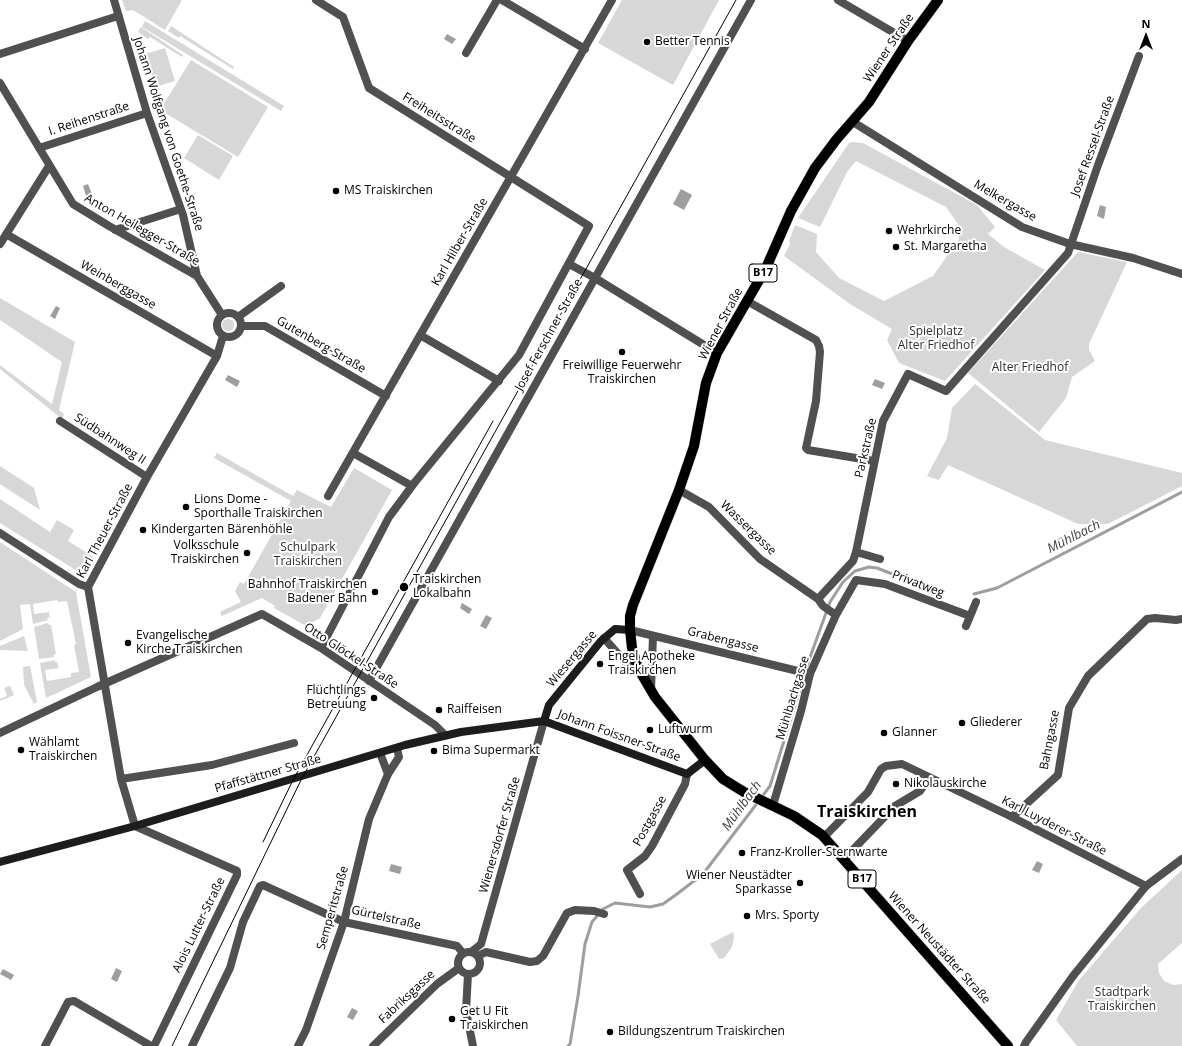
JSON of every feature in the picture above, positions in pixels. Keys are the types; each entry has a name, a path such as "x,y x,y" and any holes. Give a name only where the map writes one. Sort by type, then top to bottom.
{"main road":[{"name":"Wiener Straße","path":"630,630 630,616 633,605 679,490 694,446 706,383 717,353 766,268 791,211 815,168 836,140 869,102 908,41 938,0"},
{"name":"Wiesergasse","path":"544,721 549,705 604,638 615,630 630,630"},
{"name":"Wiener Neustädter Straße","path":"630,630 632,648 638,668 651,690 705,760 723,779 800,819 824,836 905,931 976,1008 1008,1046"},
{"name":"Pfaffstättner Straße","path":"0,862 135,826 445,735 544,721"},
{"name":"Johann Foissner-Straße","path":"544,721 687,774 705,760"}],"street":[{"name":"Johann Wolfgang von Goethe-Straße","path":"114,0 147,113 180,209 197,276"},
{"name":"Freiheitsstraße","path":"316,0 343,17 369,88 510,178 589,226"},
{"path":"466,53 497,0"},
{"path":"502,0 584,49"},
{"name":"Karl Hilber-Straße","path":"328,496 612,0"},
{"name":"Josef Ferschner-Straße","path":"369,681 751,0"},
{"path":"838,0 908,41"},
{"path":"0,54 118,16"},
{"name":"Josef Ressel-Straße","path":"1070,244 1139,56"},
{"name":"Anton Heilegger-Straße","path":"0,83 73,204 115,230 197,276 222,315"},
{"name":"I. Reihenstraße","path":"39,148 147,113"},
{"name":"Melkergasse","path":"853,122 1022,227 1070,244 1133,258 1182,274"},
{"path":"0,244 49,166"},
{"path":"115,230 180,209"},
{"name":"Josef Ferschner-Straße","path":"322,648 389,517 412,486 519,355 589,226"},
{"name":"Weinberggasse","path":"6,234 217,356"},
{"name":"Parkstraße","path":"856,552 874,461 884,421 908,374 946,390 1068,253 1070,244"},
{"path":"569,264 595,278 717,353"},
{"path":"238,317 281,286"},
{"path":"747,301 816,340 820,346 816,401 806,448 808,450 874,461"},
{"path":"232,313 238,317 241,326 235,336 223,336 220,334 217,322 222,315 232,313"},
{"name":"Gutenberg-Straße","path":"241,326 265,326 386,396"},
{"path":"420,335 499,381"},
{"name":"Karl Theuer-Straße","path":"135,826 121,779 106,684 88,587 147,477 217,356 223,336"},
{"name":"Südbahnweg II","path":"60,421 147,477"},
{"path":"353,453 412,486"},
{"name":"Wassergasse","path":"679,490 709,507 760,559 818,599 830,611"},
{"path":"0,533 79,584 88,587"},
{"path":"818,599 853,561 856,552 880,560"},
{"name":"Mühlbachgasse","path":"770,804 801,711 806,673 830,611 856,580"},
{"name":"Privatweg","path":"856,580 885,584 970,616"},
{"path":"966,626 976,602"},
{"name":"Otto Glöckel-Straße","path":"0,733 262,614 322,648 435,725 445,735"},
{"name":"Bahngasse","path":"1012,817 1058,775 1069,708 1088,676 1146,619 1155,618 1176,620 1182,618"},
{"name":"Grabengasse","path":"630,630 701,646 806,673"},
{"path":"651,690 653,636"},
{"path":"604,638 626,663 638,668"},
{"name":"Wienersdorfer Straße","path":"471,954 481,944 544,721"},
{"path":"121,779 212,765 294,743"},
{"name":"Semperitstraße","path":"298,1046 306,1030 344,922 369,819 388,774 399,757 397,748"},
{"path":"380,753 388,774"},
{"name":"Karl Luyderer-Straße","path":"824,836 834,828 868,792 881,769 886,766 902,764 1012,817 1146,886"},
{"name":"Postgasse","path":"640,894 627,870 645,856 652,846 685,784 687,774"},
{"path":"844,858 895,806 920,791 929,777"},
{"name":"Alois Lutter-Straße","path":"135,826 237,871 237,875 154,1046"},
{"path":"1024,1046 1073,976 1146,886 1182,859"},
{"name":"Gürtelstraße","path":"193,1046 230,968 243,922 260,886 266,885 344,922 457,946 471,954"},
{"path":"468,974 459,968 458,960 471,954 486,952 530,962 537,961 543,956 567,914 576,910 594,911 604,914"},
{"path":"468,974 476,971 480,964 471,954"},
{"name":"Fabriksgasse","path":"373,1046 437,984 459,968"},
{"path":"468,974 466,1011 473,1046"},
{"path":"45,1046 68,1002 74,1002 150,1046"}],"green space":[{"path":"122,0 182,0 165,30 133,10 126,11"},
{"name":"Better Tennis","path":"622,0 719,0 673,85 598,43"},
{"path":"145,21 284,106 281,111 142,27"},
{"path":"171,26 234,67 233,69 180,36 179,38 168,31"},
{"path":"141,27 183,55 182,57 150,37 148,39 138,32"},
{"path":"165,48 175,81 155,87 145,54"},
{"path":"191,60 268,107 238,157 160,110"},
{"path":"198,135 233,156 219,180 184,158"},
{"name":"Spielplatz Alter Friedhof","path":"849,143 863,143 977,205 995,227 988,234 1004,247 1045,270 945,381 899,363 887,340 892,329 850,304 784,256 790,244 789,241 795,225 817,234 816,252 839,278 884,301 933,276 959,239 958,224 946,207 856,161 847,172 820,227 798,218"},
{"name":"Alter Friedhof","path":"1078,252 1127,262 1089,344 1089,350 1095,361 1072,377 1066,398 1039,432 968,373"},
{"path":"0,298 75,342 59,410 64,414 62,419 0,369 0,365 52,404 62,362 0,320"},
{"path":"226,319 230,319 234,325 230,331 226,331 222,327 222,323"},
{"path":"975,384 1045,440 1182,473 1182,486 1108,524 1078,524 948,465 939,480 927,476 947,438 952,408"},
{"name":"Schulpark Traiskirchen","path":"217,453 293,496 297,490 331,507 354,468 392,490 320,618 306,626 274,608 275,606 262,598 222,616 220,612 241,602 235,591 240,582 244,584 291,501 214,458"},
{"path":"0,466 34,488 40,510 0,484"},
{"path":"0,499 50,532 57,520 74,530 68,541 92,556 82,574 0,523"},
{"path":"0,542 76,592 91,677 46,698 40,663 55,660 55,662 57,662 59,668 45,670 47,681 71,677 71,673 79,672 74,645 76,644 67,601 58,602 57,600 33,604 34,614 49,612 50,617 47,618 48,620 33,624 30,604 20,605 23,629 0,641"},
{"path":"48,623 51,625 56,654 54,654 54,657 39,659 34,627"},
{"path":"24,636 28,651 0,650 0,646"},
{"path":"30,666 37,702 34,704 24,685 23,667"},
{"path":"10,686 14,695 0,701 0,699 7,696 4,688"},
{"name":"Stadtpark Traiskirchen","path":"1182,870 1182,943 1158,964 1159,973 1164,981 1173,985 1182,984 1182,1046 1077,1046 1056,1020 1079,980 1141,908"},
{"path":"733,932 734,937 732,947 724,958 719,959 710,944"}],"shaded area":[{"path":"447,34 456,39 452,44 444,39"},
{"path":"88,184 92,194 86,196 83,186"},
{"path":"681,189 692,195 684,210 673,204"},
{"path":"1100,205 1106,207 1104,219 1097,216"},
{"path":"56,306 60,308 55,319 50,316"},
{"path":"228,375 240,381 237,387 225,380"},
{"path":"875,379 885,383 882,389 872,385"},
{"path":"462,603 472,609 469,614 460,608"},
{"path":"486,615 492,618 486,629 480,626"},
{"path":"1037,861 1043,864 1039,873 1032,870"},
{"path":"391,864 402,867 400,874 389,871"},
{"path":"116,968 122,971 117,982 111,979"},
{"path":"3,969 14,975 11,980 0,974"},
{"path":"352,1008 358,1011 353,1020 347,1017"}],"waterway":[{"name":"Mühlbach","path":"974,594 997,588 1182,492"},
{"name":"Mühlbach","path":"568,1046 570,1044 585,944 592,922 603,909 615,903 650,907 663,904 677,894 703,874 770,786 809,660 830,602 843,582 855,571 869,567 877,568 941,593"}],"tram line":[{"path":"172,1046 302,778 736,0"},
{"path":"263,842 293,780 493,421"}],"place":[{"name":"Better Tennis","path":"647,42"},
{"name":"MS Traiskirchen","path":"336,191"},
{"name":"Wehrkirche","path":"889,231"},
{"name":"St. Margaretha","path":"896,247"},
{"name":"Freiwillige Feuerwehr Traiskirchen","path":"622,352"},
{"name":"Lions Dome - Sporthalle Traiskirchen","path":"186,507"},
{"name":"Kindergarten Bärenhöhle","path":"143,530"},
{"name":"Volksschule Traiskirchen","path":"247,553"},
{"name":"Traiskirchen Lokalbahn","path":"404,587"},
{"name":"Bahnhof Traiskirchen Badener Bahn","path":"375,592"},
{"name":"Evangelische Kirche Traiskirchen","path":"128,643"},
{"name":"Engel Apotheke Traiskirchen","path":"600,664"},
{"name":"Flüchtlings Betreuung","path":"374,698"},
{"name":"Raiffeisen","path":"439,710"},
{"name":"Gliederer","path":"962,723"},
{"name":"Luftwurm","path":"650,730"},
{"name":"Glanner","path":"884,733"},
{"name":"Wählamt Traiskirchen","path":"21,750"},
{"name":"Bima Supermarkt","path":"434,751"},
{"name":"Nikolauskirche","path":"896,784"},
{"name":"Franz-Kroller-Sternwarte","path":"742,853"},
{"name":"Wiener Neustädter Sparkasse","path":"800,883"},
{"name":"Mrs. Sporty","path":"747,916"},
{"name":"Get U Fit Traiskirchen","path":"452,1019"},
{"name":"Bildungszentrum Traiskirchen","path":"610,1032"}],"district":[{"name":"Traiskirchen","path":"867,812"}]}
